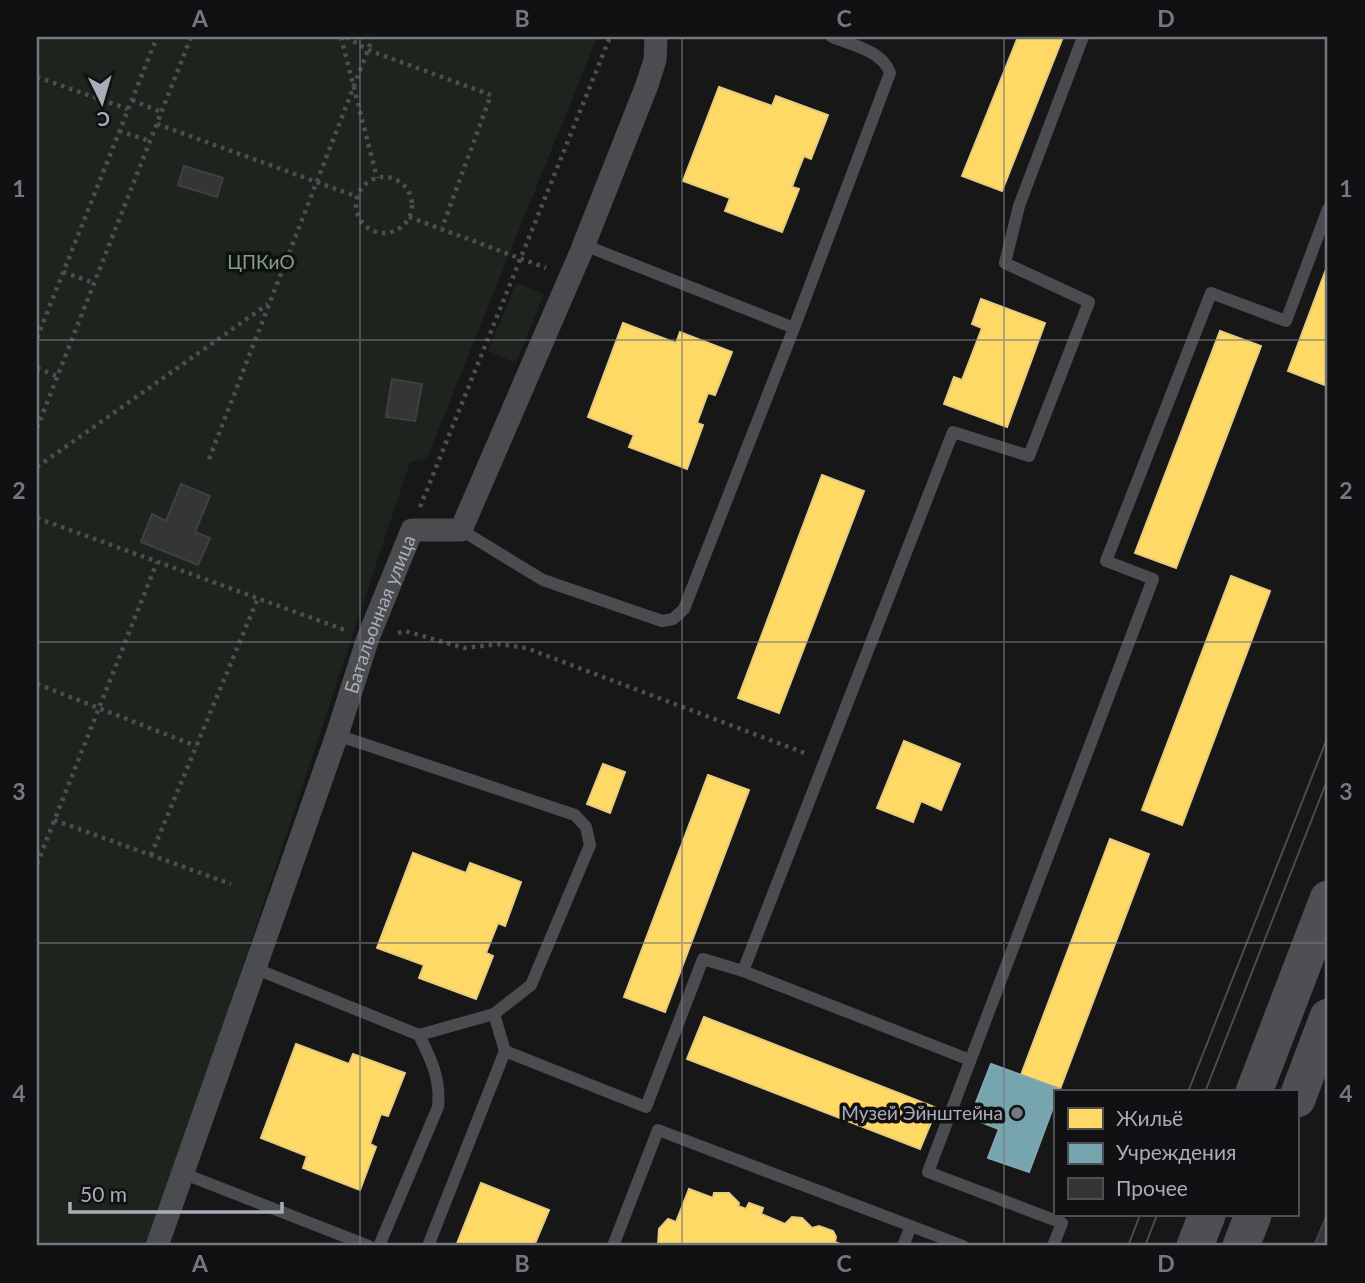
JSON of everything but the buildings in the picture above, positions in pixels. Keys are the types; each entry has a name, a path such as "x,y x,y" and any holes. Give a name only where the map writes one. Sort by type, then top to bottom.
{"main road":[{"path":"1255,1090 1328,898"},
{"path":"1298,1096 1328,1017"},
{"path":"1195,1246 1207,1216"},
{"path":"1241,1246 1253,1216"}],"street":[{"path":"461,530 584,244 647,85 655,61 656,37"},
{"name":"Батальонная улица","path":"157,1246 337,735 368,638 412,530 461,530"}],"lane":[{"path":"461,530 543,580 662,621 673,619 684,609 890,73 886,62 877,56 832,37"},
{"path":"743,971 953,432 1029,456 1089,302 1005,263 1019,206 1083,37"},
{"path":"1053,1246 1062,1223 928,1172 1153,579 1106,561 1212,293 1286,321 1328,209"},
{"path":"584,244 794,328"},
{"path":"254,968 419,1035 495,1014 531,985 590,845 586,827 575,815 337,735"},
{"path":"505,1051 646,1107 704,959 743,971 970,1060"},
{"path":"428,1246 505,1051 495,1014"},
{"path":"379,1246 438,1107 440,1089 437,1076 419,1035"},
{"path":"613,1246 658,1130 963,1246"},
{"path":"182,1173 369,1246"},
{"path":"903,1246 911,1226"}],"path":[{"path":"37,338 156,37"},
{"path":"37,428 191,37"},
{"path":"344,37 368,50 491,95 442,228"},
{"path":"344,37 377,178"},
{"path":"209,459 317,180 355,90 373,37"},
{"path":"412,530 610,37"},
{"path":"37,77 128,109"},
{"path":"132,100 161,112"},
{"path":"156,124 358,197"},
{"path":"119,131 150,141"},
{"path":"377,178 391,178 406,188 412,205 409,217 400,229 392,232 373,231 360,218 358,197 366,185 377,178"},
{"path":"409,217 569,278"},
{"path":"63,272 94,283"},
{"path":"37,467 270,303"},
{"path":"37,368 57,376"},
{"path":"37,518 368,638 405,631 464,648 499,644 526,648 824,760"},
{"path":"37,864 157,562"},
{"path":"151,855 258,598"},
{"path":"37,684 196,746"},
{"path":"54,820 230,884"}],"green space":[{"name":"ЦПКиО","path":"37,37 597,37 427,458 410,462 150,1246 37,1246"},
{"path":"516,283 544,294 516,363 488,351"}],"tram line":[{"path":"1189,1090 1328,736"},
{"path":"1206,1090 1328,778"},
{"path":"1128,1246 1140,1216"},
{"path":"1145,1246 1157,1216"}],"place":[{"name":"Музей Эйнштейна","path":"1017,1113"}]}
